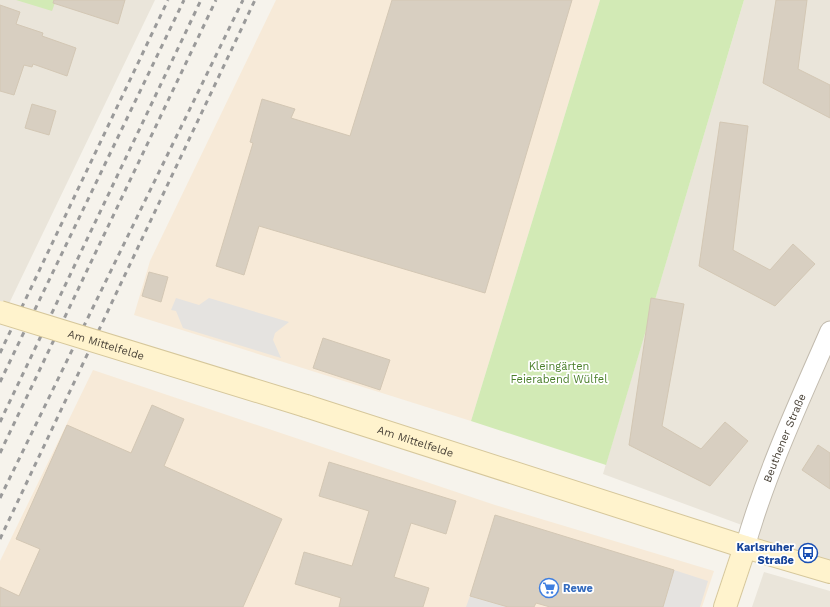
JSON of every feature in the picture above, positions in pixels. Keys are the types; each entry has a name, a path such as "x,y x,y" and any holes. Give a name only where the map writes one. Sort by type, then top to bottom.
{"street":[{"name":"Am Mittelfelde","path":"0,312 306,406 745,547 830,572"},
{"name":"Beuthener Straße","path":"745,547 750,528 787,430 830,331"},
{"path":"726,607 745,547"}],"shaded area":[{"path":"0,0 155,0 4,314 0,313"},
{"path":"276,0 600,0 471,421 134,315 150,261"},
{"path":"744,0 830,0 830,572 745,547 750,528 603,474"},
{"path":"176,298 199,305 209,298 289,322 275,333 273,340 281,358 183,328 176,311 171,310"},
{"path":"93,370 495,505 714,571 702,607 0,607 0,561"},
{"path":"674,570 708,581 700,607 663,607"},
{"path":"764,572 830,591 830,607 752,607"},
{"path":"470,596 508,607 466,607"}],"green space":[{"path":"16,0 56,0 52,11"},
{"name":"Kleingärten Feierabend Wülfel","path":"600,0 744,0 606,465 471,421"}],"building":[{"path":"54,0 125,0 118,24 53,3"},
{"path":"392,0 572,0 485,293 259,226 244,275 216,266 253,143 250,142 262,99 295,109 291,118 350,136"},
{"path":"776,0 807,0 798,69 830,85 830,118 763,83"},
{"path":"0,5 20,12 16,24 43,33 42,36 76,48 67,76 33,64 32,67 24,65 14,95 0,91"},
{"path":"32,104 56,111 49,135 25,128"},
{"path":"720,122 748,126 733,250 770,270 793,244 815,264 775,306 699,266"},
{"path":"149,272 168,277 161,302 142,296"},
{"path":"651,298 684,304 662,426 701,449 725,422 748,441 710,486 629,445"},
{"path":"323,338 390,360 380,390 313,368"},
{"path":"152,405 184,419 164,466 282,519 243,607 0,607 0,587 19,596 40,549 16,539 67,425 131,453"},
{"path":"818,445 830,453 830,489 802,470"},
{"path":"329,462 456,501 446,534 411,523 394,577 429,588 423,607 339,607 341,598 295,584 304,552 352,566 369,511 319,496"},
{"path":"495,515 674,570 663,607 550,607 536,603 534,607 508,607 470,596"}],"railway":[{"path":"0,353 168,0"},
{"path":"0,382 184,0"},
{"path":"0,422 201,0"},
{"path":"0,453 216,0"},
{"path":"0,498 243,0"},
{"path":"0,539 255,0"}],"place":[{"name":"Karlsruher Straße","path":"808,553"},
{"name":"Rewe","path":"549,588"}]}
